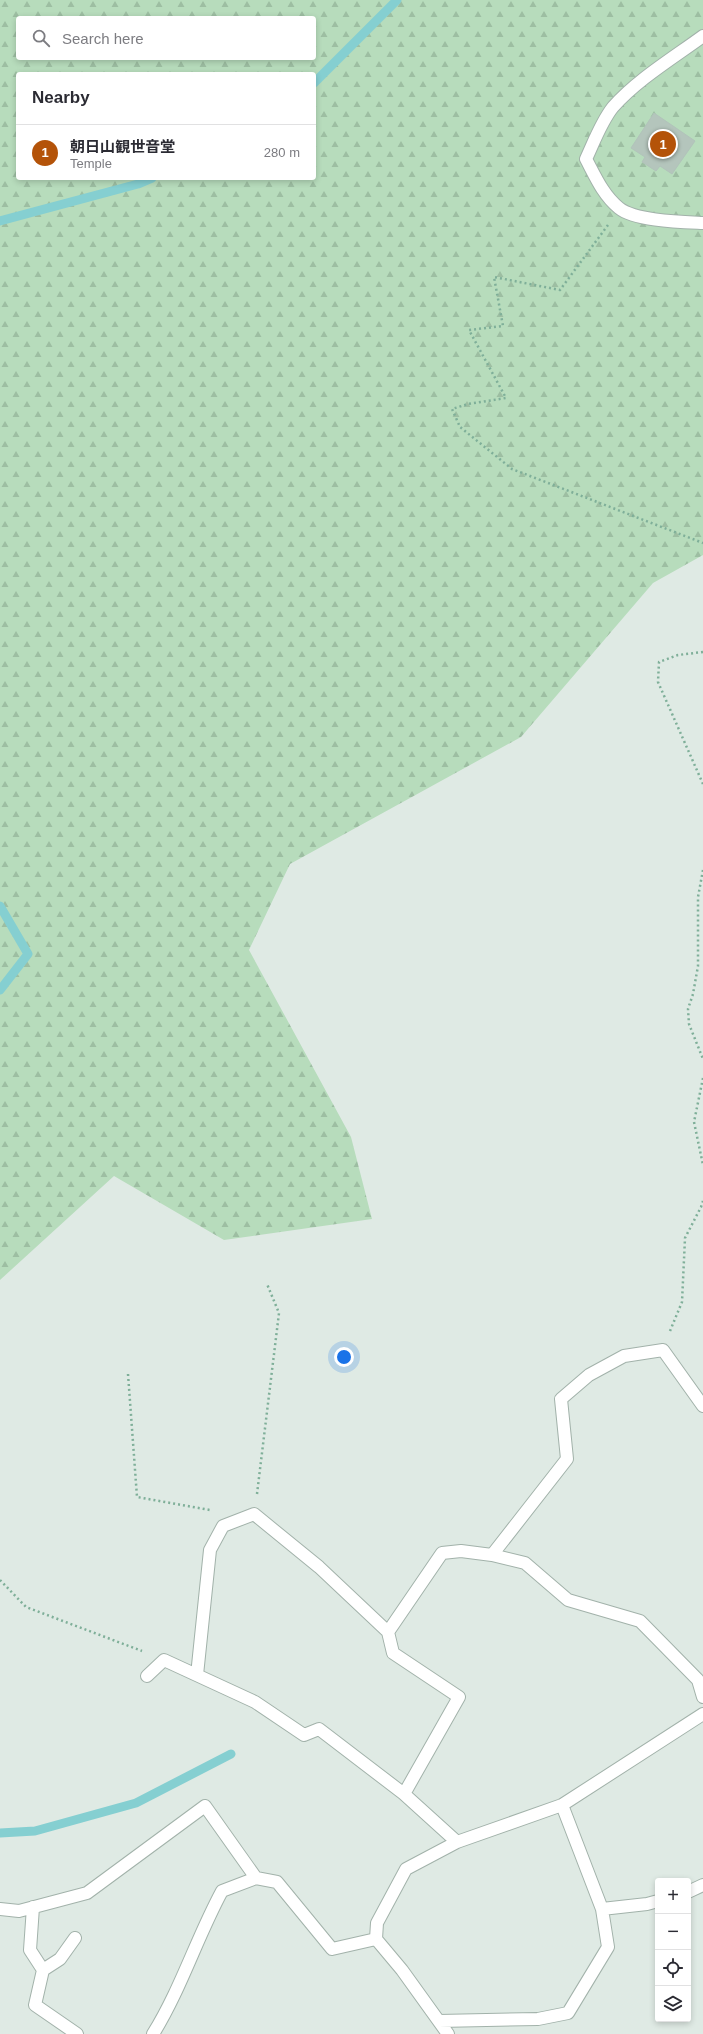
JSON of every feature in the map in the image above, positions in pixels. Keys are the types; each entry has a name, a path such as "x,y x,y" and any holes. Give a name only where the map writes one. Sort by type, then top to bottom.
{"street":[{"path":"703,36 643,80 613,107 603,122 586,159 600,187 619,208 641,217 675,222 703,223"},
{"path":"492,1556 567,1459 561,1399 589,1375 624,1356 663,1350 703,1406"},
{"path":"196,1675 210,1550 223,1526 254,1514 319,1567 388,1632 393,1653 459,1697 404,1794"},
{"path":"388,1632 442,1554 461,1551 492,1556 525,1563 568,1600 640,1621 698,1680 703,1697"},
{"path":"147,1676 164,1660 255,1702 304,1735 319,1729 404,1794 457,1842"},
{"path":"448,2034 402,1970 376,1939 377,1923 406,1869 457,1842 562,1805 703,1714"},
{"path":"438,2021 538,2019 568,2013 608,1947 602,1909 562,1805"},
{"path":"0,1909 19,1911 87,1893 205,1806 256,1878"},
{"path":"153,2034 165,2015 205,1922 222,1890 256,1878 277,1882 332,1949 376,1939"},
{"path":"691,1891 703,1886"},
{"path":"602,1909 655,1902"},
{"path":"33,1907 30,1950 43,1970"},
{"path":"74,1938 60,1959 43,1970 35,2005 77,2034"}],"path":[{"path":"602,235 560,290 494,277 503,326 469,330 506,398 468,404 452,409 460,427 512,469 703,543"},
{"path":"703,652 678,655 659,662 658,682 703,784"},
{"path":"703,870 698,896 698,966 693,994 688,1009 689,1024 703,1059"},
{"path":"703,1078 694,1122 703,1165"},
{"path":"663,1350 682,1302 685,1238 702,1207 703,1201"},
{"path":"254,1514 279,1313 267,1284"},
{"path":"128,1374 137,1498 217,1511 235,1521"},
{"path":"0,1580 26,1607 164,1660"}],"green space":[{"path":"0,0 703,0 703,555 653,583 521,737 290,864 249,950 351,1137 372,1219 224,1240 114,1176 0,1280"}],"building":[{"path":"654,113 695,141 672,174 660,166 656,171 642,162 645,157 631,148"}],"waterway":[{"path":"316,81 397,0"},
{"path":"0,221 138,184 147,180"},
{"path":"0,906 28,954 0,990"},
{"path":"0,1833 35,1831 136,1803 231,1754"}],"place":[{"name":"朝日山観世音堂","path":"663,144"}]}
